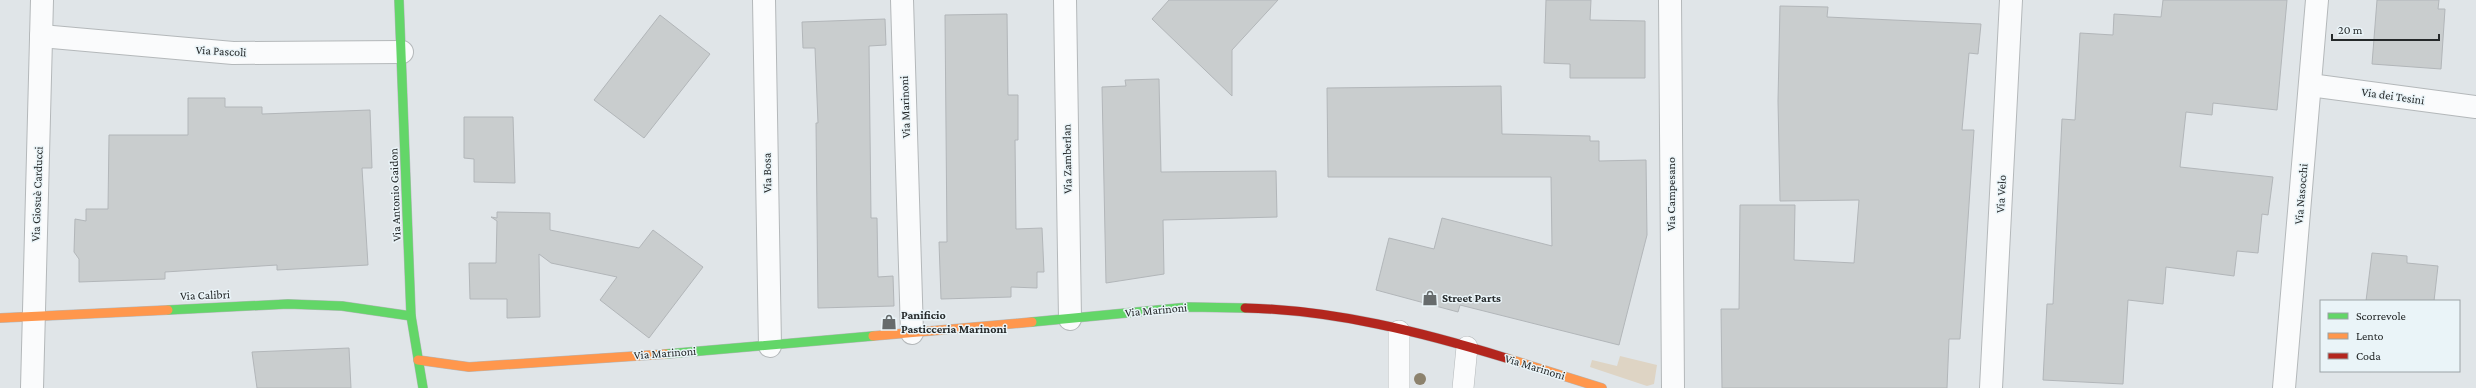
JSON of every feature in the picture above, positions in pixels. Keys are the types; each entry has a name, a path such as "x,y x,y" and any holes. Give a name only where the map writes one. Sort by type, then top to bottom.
{"street":[{"name":"Via Giosuè Carducci","path":"32,388 42,0"},
{"name":"Via Antonio Gaidon","path":"399,0 411,316 423,388"},
{"name":"Via Bosa","path":"764,0 770,346"},
{"name":"Via Marinoni","path":"902,0 912,333"},
{"name":"Via Zamberlan","path":"1064,0 1070,319"},
{"name":"Via Campesano","path":"1670,0 1673,388"},
{"name":"Via Velo","path":"1991,388 2012,0"},
{"name":"Via Nasocchi","path":"2284,388 2317,0"},
{"name":"Via Pascoli","path":"41,36 233,53 402,52"},
{"name":"Via dei Tesini","path":"2310,85 2476,107"},
{"name":"Via Calibri","path":"0,318 34,315 288,304 342,306 411,316"},
{"name":"Via Marinoni","path":"418,360 463,366 493,366 770,346 1189,307 1239,307 1316,314 1399,331 1467,347 1547,369 1602,388"}],"lane":[{"path":"1399,331 1399,388"},
{"path":"1464,388 1467,347"}],"shaded area":[{"path":"1620,356 1657,365 1654,384 1647,386 1590,367 1592,360 1617,366"}],"building":[{"path":"1169,0 1278,0 1232,50 1232,96 1152,19"},
{"path":"1546,0 1591,0 1590,20 1645,21 1645,78 1570,78 1570,64 1544,63"},
{"path":"2163,0 2287,0 2277,110 2213,103 2212,115 2186,112 2180,167 2273,177 2268,215 2262,214 2258,253 2237,251 2234,276 2166,267 2163,304 2128,300 2123,384 2043,380 2047,304 2053,304 2062,119 2075,120 2080,33 2113,35 2114,14 2161,17"},
{"path":"2377,0 2439,0 2438,9 2445,9 2441,69 2372,64"},
{"path":"1780,6 1828,7 1827,17 1981,24 1978,54 1969,53 1962,130 1974,130 1960,339 1949,339 1947,388 1722,388 1721,309 1739,309 1740,205 1795,205 1794,260 1854,263 1859,200 1780,201 1778,101"},
{"path":"1007,14 1008,95 1018,95 1018,140 1015,140 1016,229 1042,228 1044,272 1037,272 1037,288 1011,287 1011,297 941,299 939,242 947,242 945,15"},
{"path":"660,15 710,54 644,138 594,100"},
{"path":"885,19 886,45 869,46 871,218 877,218 878,277 893,276 894,306 818,308 816,123 818,123 815,48 803,48 802,22"},
{"path":"1159,79 1161,172 1276,171 1277,217 1163,220 1164,274 1106,283 1102,87 1126,86 1125,80"},
{"path":"1501,86 1502,134 1590,136 1590,141 1599,141 1599,161 1646,160 1647,235 1619,345 1460,305 1458,312 1376,290 1389,238 1434,249 1442,218 1552,246 1551,177 1328,177 1327,88"},
{"path":"188,98 225,98 225,107 262,107 262,114 370,110 372,168 362,168 368,265 277,270 277,265 165,272 165,279 79,282 79,259 74,252 75,219 86,221 86,209 108,209 109,135 188,135"},
{"path":"464,117 513,117 515,183 474,182 474,159 464,158"},
{"path":"497,212 550,213 550,230 639,248 653,230 703,267 649,338 600,300 617,277 551,263 539,254 540,317 507,318 507,299 470,299 469,263 496,263 497,221 491,217 497,218"},
{"path":"2372,253 2407,256 2407,263 2438,266 2434,300 2366,300"},
{"path":"349,348 351,388 257,388 252,352"}],"traffic: fast":[{"path":"399,0 411,316 423,388"},
{"path":"168,310 288,304 342,306 411,316"},
{"path":"1032,322 1189,307 1245,308"},
{"path":"666,354 873,336"}],"traffic: slow":[{"path":"0,318 168,310"},
{"path":"873,336 1032,322"},
{"path":"418,360 469,367 666,354"},
{"path":"1506,358 1602,388"}],"traffic: jam":[{"path":"1245,308 1312,313 1377,324 1410,331 1506,358"}],"place":[{"name":"Street Parts","path":"1430,298"},
{"name":"Panificio Pasticceria Marinoni","path":"889,322"}]}
